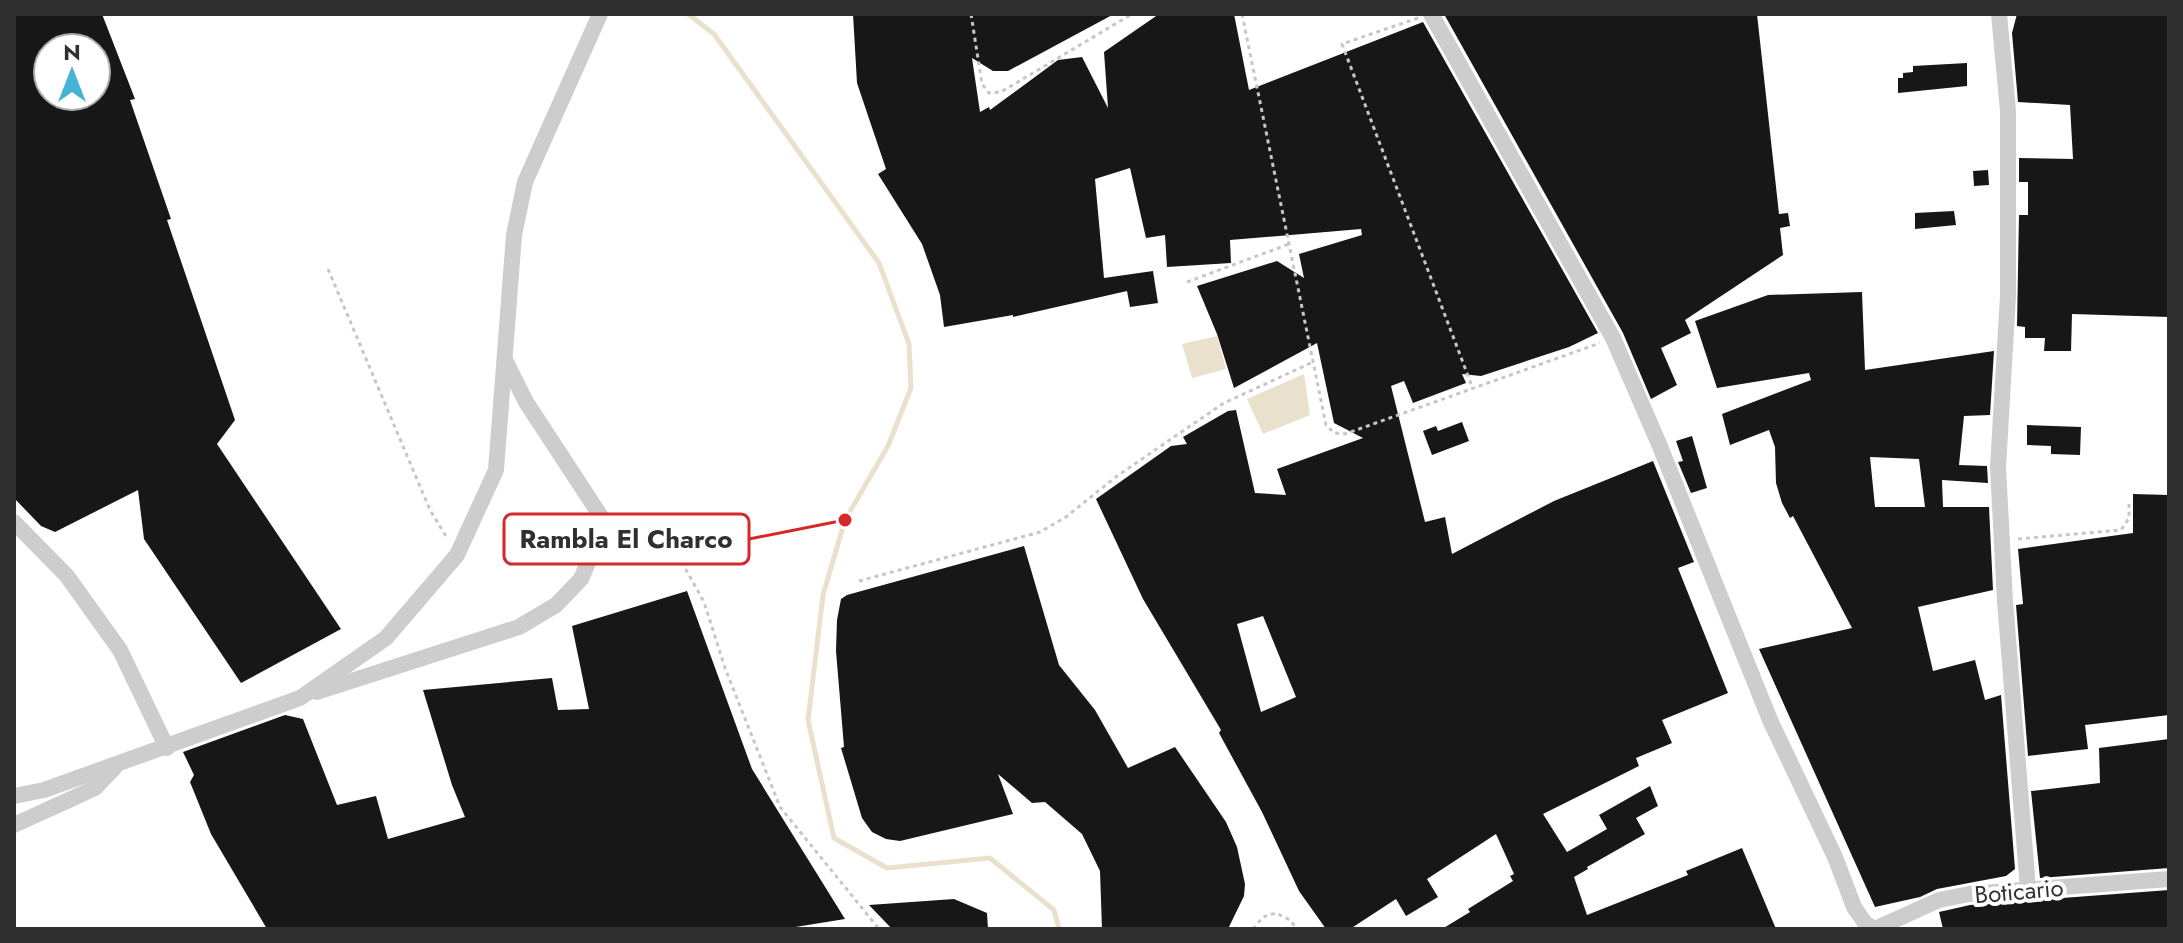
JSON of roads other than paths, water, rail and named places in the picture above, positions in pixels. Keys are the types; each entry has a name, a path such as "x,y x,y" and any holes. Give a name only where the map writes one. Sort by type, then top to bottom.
{"street":[{"path":"300,698 386,638 457,555 496,470 514,235 525,182 600,14"},
{"path":"1430,14 1613,338 1770,720 1835,857 1854,907 1872,927"},
{"path":"1999,14 2008,111 2008,296 1998,467 2028,889"},
{"path":"14,796 44,790 300,698 519,627 556,605 581,579 593,551 600,515 526,402 505,359"},
{"path":"14,522 67,576 120,650 167,748"},
{"path":"14,825 95,788 118,764"},
{"name":"Boticario","path":"1872,927 1939,900 1969,894 2169,879"}],"waterway":[{"path":"688,14 714,34 879,263 909,344 911,388 888,446 845,520 823,595 808,720 834,838 887,868 990,858 1054,910 1059,929"}],"place":[{"name":"Rambla El Charco","path":"845,520"}]}
